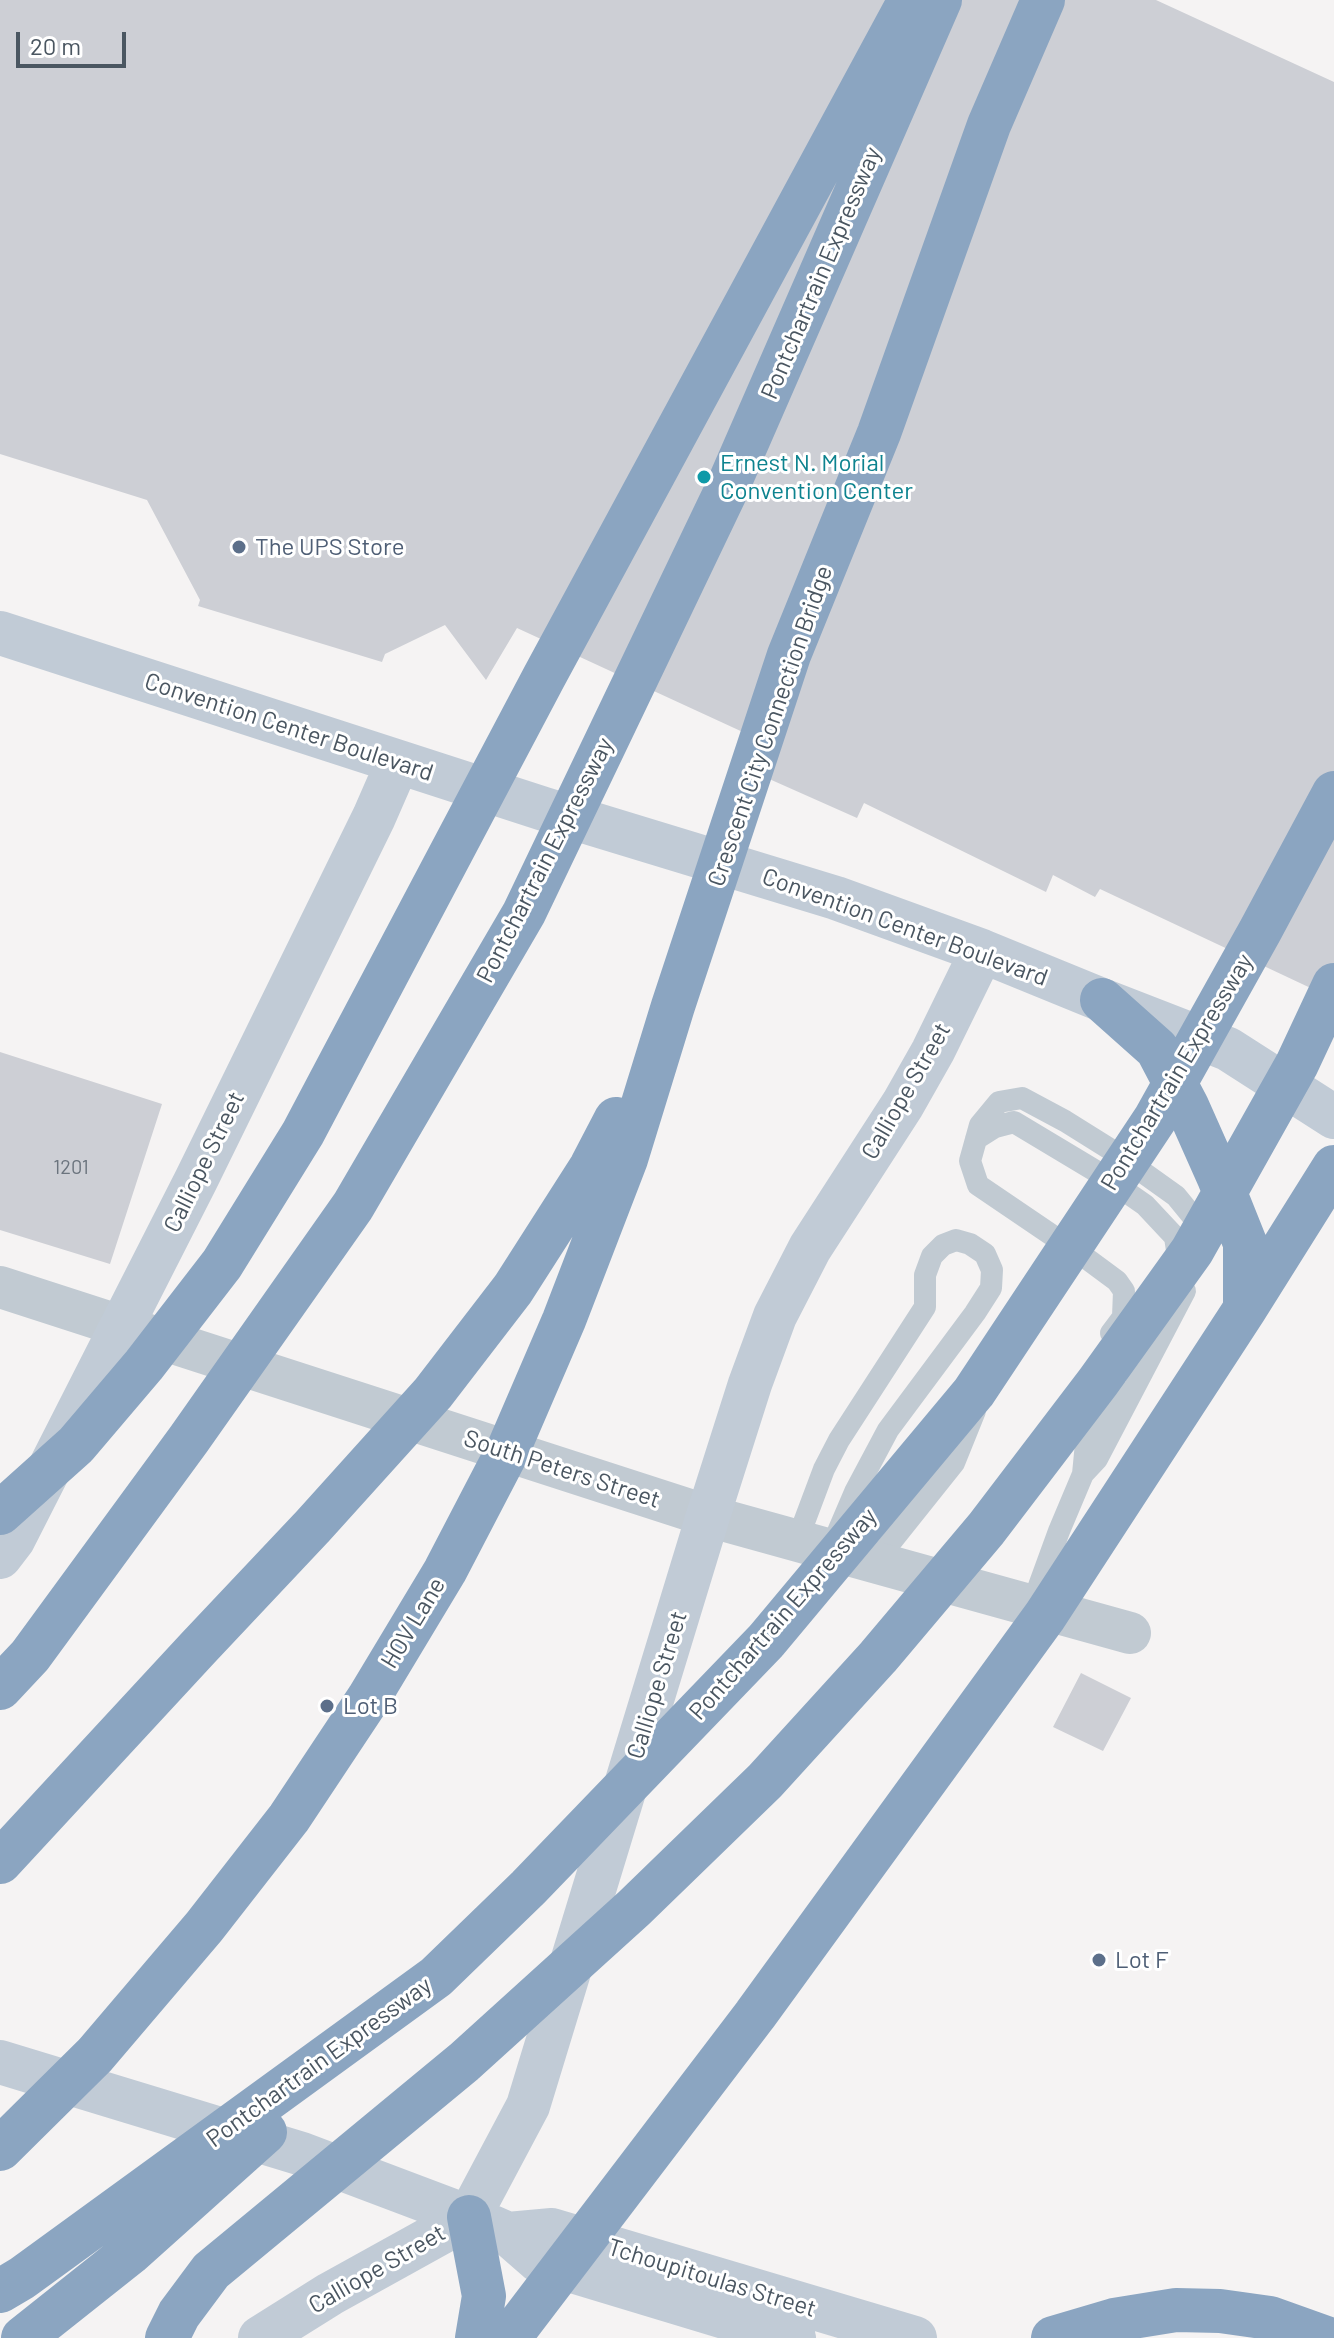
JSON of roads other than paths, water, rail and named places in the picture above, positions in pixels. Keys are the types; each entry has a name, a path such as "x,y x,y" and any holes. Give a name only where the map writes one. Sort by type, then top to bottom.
{"highway":[{"path":"0,1513 76,1445 144,1365 222,1264 303,1133 544,677 910,0"},
{"name":"Pontchartrain Expressway","path":"0,1688 30,1656 189,1439 353,1206 524,913 725,493 940,0"},
{"name":"Crescent City Connection Bridge","path":"673,1006 789,655 879,433 989,125 1043,0"},
{"name":"Pontchartrain Expressway","path":"0,2291 436,1977 528,1888 766,1641 974,1392 1155,1119 1334,793"},
{"path":"167,2338 179,2314 211,2271 464,2062 623,1919 765,1781 878,1657 986,1529 1098,1382 1192,1251 1297,1064 1334,985"},
{"path":"1102,1000 1157,1049 1187,1106 1245,1243 1245,1309"},
{"path":"0,1862 433,1393 513,1289 591,1167 673,1006"},
{"name":"HOV Lane","path":"0,2149 95,2055 204,1927 289,1818 368,1699 445,1571 508,1450 564,1320 626,1159 673,1006"},
{"path":"509,2338 755,2015 1045,1616 1334,1167"},
{"path":"23,2338 130,2253 436,1977"},
{"path":"469,2217 484,2296 477,2338"},
{"path":"1053,2338 1114,2320 1176,2310 1220,2311 1270,2318 1326,2338"}],"street":[{"name":"Convention Center Boulevard","path":"0,633 398,762 836,898 982,951 1228,1049 1334,1117"},
{"name":"Calliope Street","path":"0,1557 13,1540 123,1326 398,762"},
{"name":"Calliope Street","path":"260,2338 342,2287 469,2217 528,2106 708,1516 775,1316 810,1248 903,1104 982,951"},
{"name":"South Peters Street","path":"0,1287 708,1516 1130,1633"},
{"name":"Tchoupitoulas Street","path":"0,2062 302,2154 508,2234 539,2261 794,2338"},
{"name":"Tchoupitoulas Street","path":"508,2234 552,2230 915,2338"}],"lane":[{"path":"924,1576 1123,1317 1124,1291 1117,1281 978,1185 970,1161 980,1125 999,1102 1022,1098 1113,1151 1176,1196 1198,1223 1196,1270 1097,1459 1083,1474 1032,1605"},
{"path":"956,1240 970,1244 985,1254 992,1270 991,1288 888,1430 855,1492 814,1545 824,1469 839,1440 925,1307 925,1275 932,1256 943,1245 956,1240"},
{"path":"875,1562 954,1463 1012,1317 1061,1242"}],"place":[{"name":"Ernest N. Morial Convention Center","path":"704,477"},
{"name":"The UPS Store","path":"239,547"},
{"name":"Lot B","path":"327,1706"},
{"name":"Lot F","path":"1099,1960"}]}
